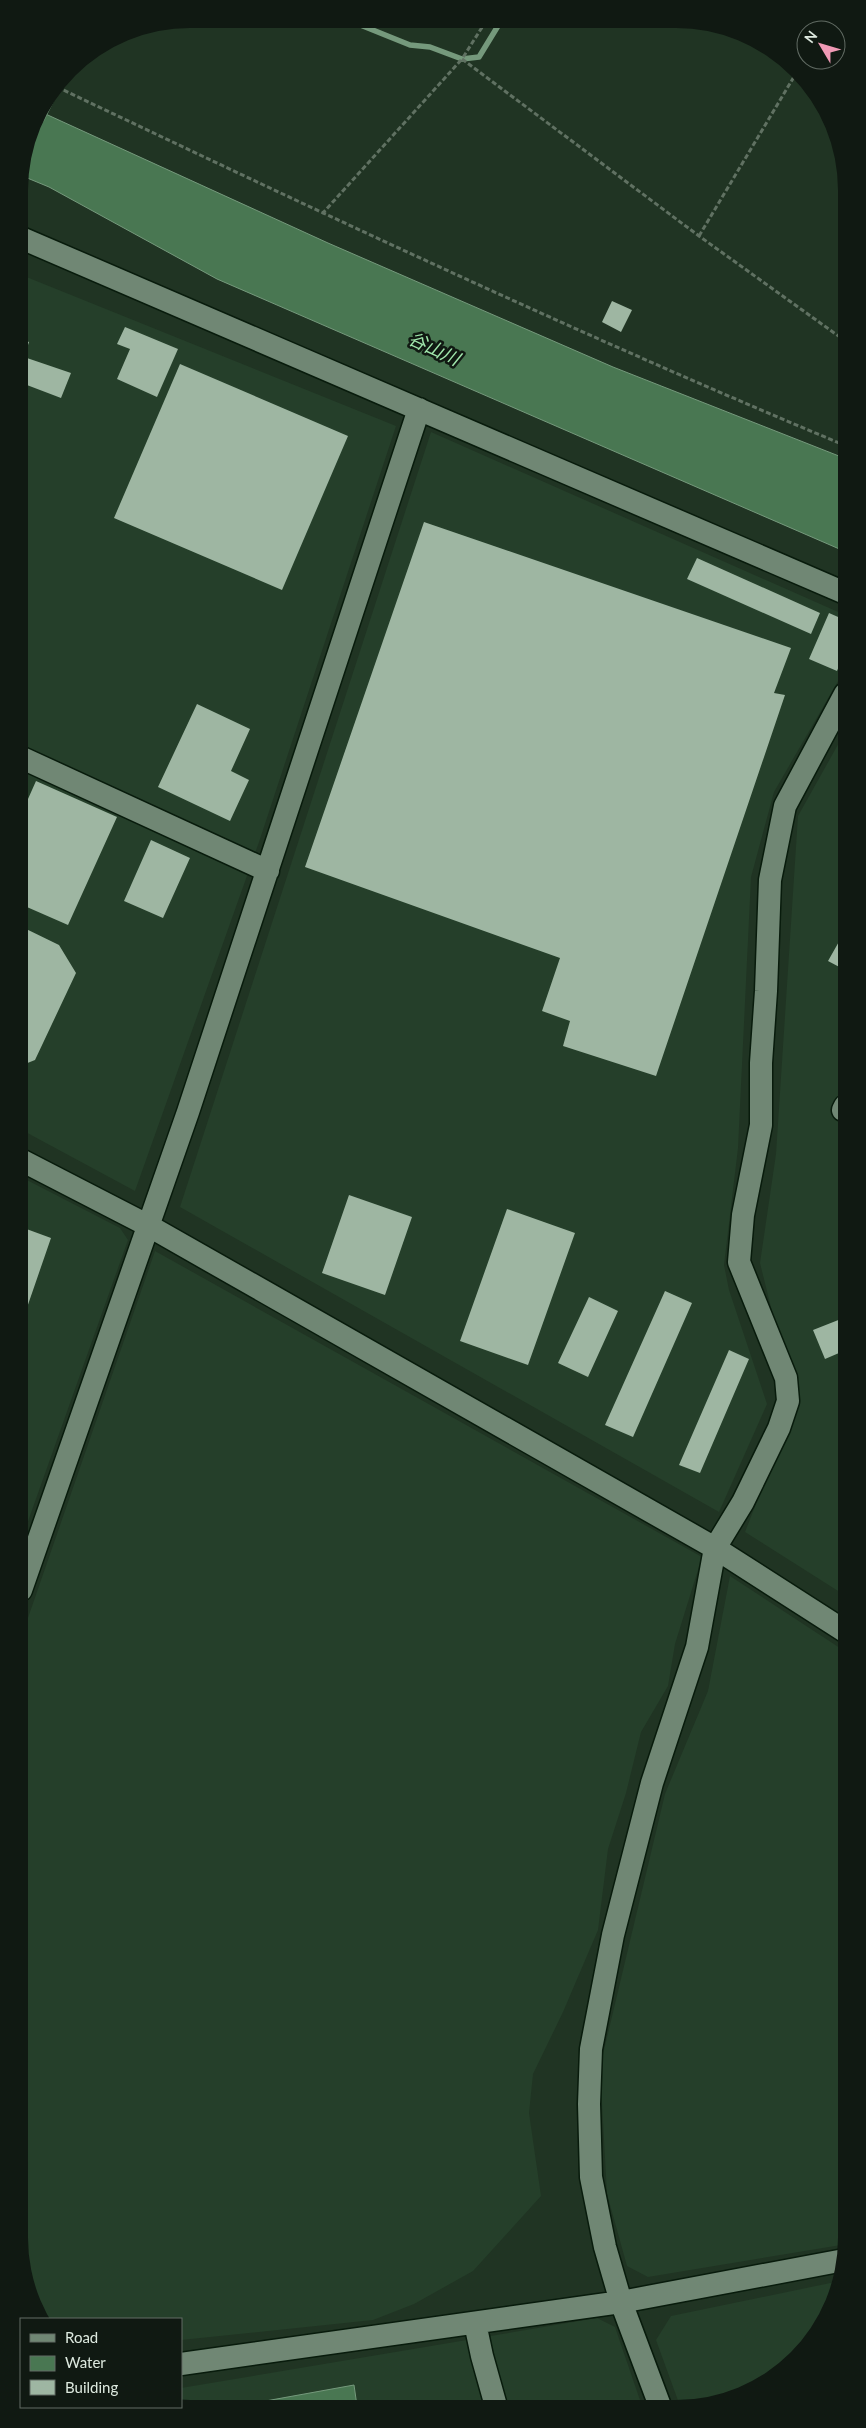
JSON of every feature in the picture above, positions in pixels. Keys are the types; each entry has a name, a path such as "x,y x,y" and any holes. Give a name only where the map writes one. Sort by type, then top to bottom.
{"street":[{"path":"28,241 838,590"},
{"path":"28,1570 149,1226 268,871 419,409"},
{"path":"658,2400 621,2302 604,2247 591,2177 589,2104 591,2049 613,1935 652,1783 697,1647 715,1548 743,1502 779,1428 788,1401 786,1378 739,1262 743,1215 761,1125 761,1063 770,880 785,806 838,707"},
{"path":"28,761 268,871"},
{"path":"28,1164 149,1226 715,1548 838,1627"},
{"path":"182,2364 621,2302 837,2261"},
{"path":"475,2323 494,2400"}],"path":[{"path":"322,214 462,59 482,28"},
{"path":"462,59 699,236 838,336"},
{"path":"699,236 793,78"},
{"path":"62,90 322,214 675,374 838,442"}],"shaded area":[{"path":"28,278 396,426 259,842 135,1191 28,1133"},
{"path":"431,432 838,612 838,681 774,792 751,877 738,1148 724,1265 729,1290 767,1404 719,1512 180,1207"},
{"path":"838,745 838,1591 745,1532 795,1404 760,1263 776,1154 798,816"},
{"path":"28,1181 120,1228 128,1240 28,1521"},
{"path":"155,1251 702,1557 675,1644 668,1686 641,1732 626,1793 608,1849 598,1930 563,2012 533,2074 529,2113 541,2196 473,2271 414,2304 373,2320 182,2340 182,2318 48,2318 36,2290 29,2259 28,2238 28,1618"},
{"path":"730,1576 838,1647 838,2245 648,2277 627,2266 607,2194 600,2067 665,1794 708,1691"},
{"path":"832,2283 817,2319 791,2353 757,2379 728,2392 708,2397 678,2400 656,2340 671,2316"},
{"path":"597,2318 615,2327 640,2400 190,2400 182,2400 182,2388"}],"water":[{"name":"谷山川","path":"46,114 328,243 613,367 838,456 838,548 217,279 49,187 28,178 33,148"},
{"path":"354,2385 356,2400 271,2400"}],"building":[{"path":"612,301 632,310 621,332 602,322"},
{"path":"125,327 178,349 157,397 117,379 130,349 117,344"},
{"path":"28,358 71,373 61,398 28,385"},
{"path":"180,364 348,436 282,590 114,518"},
{"path":"424,522 791,648 774,693 785,695 656,1076 563,1046 570,1021 542,1011 560,958 305,867"},
{"path":"697,558 820,613 811,634 687,579"},
{"path":"829,613 838,617 837,671 809,659"},
{"path":"197,704 250,729 231,771 249,780 230,821 158,787"},
{"path":"36,781 117,817 68,925 28,908 28,799"},
{"path":"151,840 190,858 163,918 124,901"},
{"path":"28,930 59,945 76,973 35,1060 28,1063"},
{"path":"838,943 838,966 828,961"},
{"path":"349,1195 412,1217 385,1295 322,1273"},
{"path":"507,1209 575,1233 528,1365 460,1341"},
{"path":"28,1230 51,1238 28,1305"},
{"path":"665,1291 692,1303 633,1437 605,1425"},
{"path":"589,1297 618,1311 588,1377 558,1363"},
{"path":"838,1320 838,1353 825,1359 813,1330"},
{"path":"729,1350 749,1359 700,1473 679,1465"}],"waterway":[{"path":"368,28 410,45 430,47 462,59 479,57 497,28"}]}
